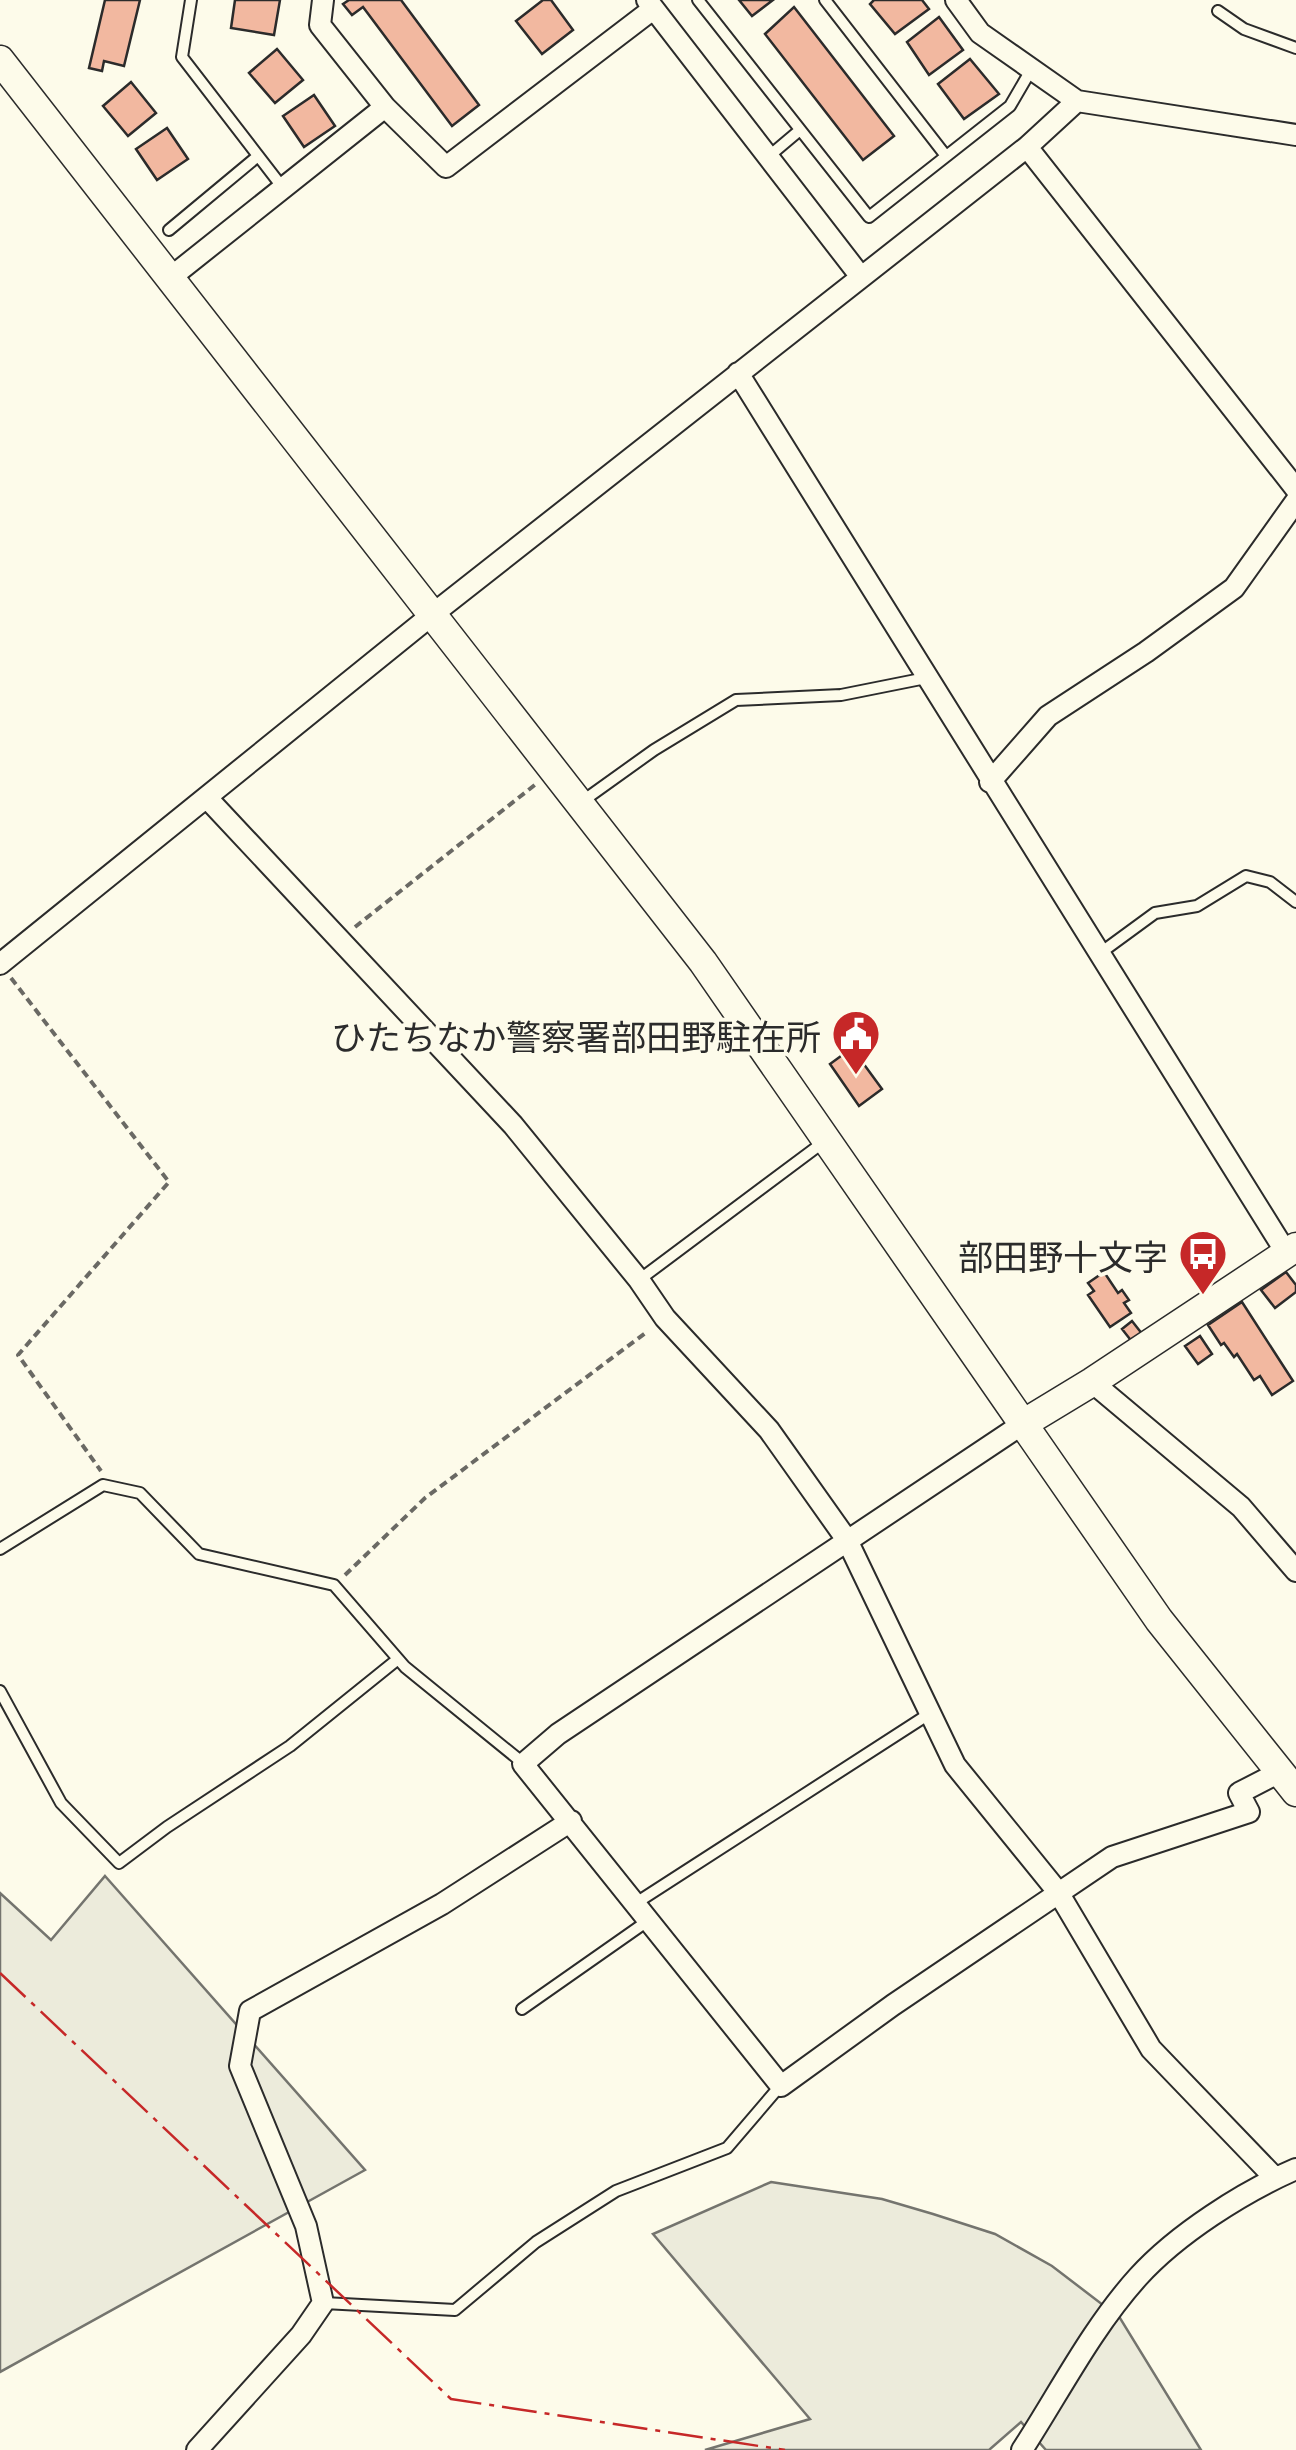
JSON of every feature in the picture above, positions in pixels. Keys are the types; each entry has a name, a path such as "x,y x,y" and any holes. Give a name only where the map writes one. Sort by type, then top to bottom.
{"street":[{"path":"324,0 320,25 385,107 446,166 650,4 861,277"},
{"path":"956,0 980,33 1078,101 1296,135"},
{"path":"0,60 703,962 1022,1425 1159,1620 1287,1782 1240,1793 1249,1812 1112,1857 781,2086 524,1764 558,1734 847,1540 1022,1425 1092,1382 1291,1250 1098,954 738,373"},
{"path":"0,964 1078,101"},
{"path":"170,278 385,107"},
{"path":"1026,146 1296,489"},
{"path":"990,782 1048,716 1234,588 1296,501"},
{"path":"208,798 513,1125 665,1318 769,1430 847,1540 955,1765 1058,1892 1151,2049 1275,2178"},
{"path":"1092,1382 1240,1507 1296,1571"},
{"path":"197,2450 301,2335 322,2302 306,2226 240,2066 250,2011 442,1904 571,1821"},
{"path":"1022,2450 1140,2274 1202,2223 1296,2168"}],"lane":[{"path":"191,0 182,57 283,188"},
{"path":"698,0 869,217 1010,106 1032,69"},
{"path":"825,0 946,156"},
{"path":"1218,11 1244,29 1296,48"},
{"path":"768,157 800,130"},
{"path":"169,230 258,156"},
{"path":"580,803 654,750 736,700 841,695 926,678"},
{"path":"1098,954 1155,913 1197,906 1246,876 1270,882 1296,902"},
{"path":"638,1280 826,1141"},
{"path":"0,1549 103,1484 140,1493 199,1554 334,1585 398,1658 524,1764"},
{"path":"0,1691 61,1803 120,1863 166,1827 290,1746 398,1658"},
{"path":"522,2009 643,1911 929,1714"},
{"path":"322,2302 456,2310 536,2242 616,2191 727,2148 781,2086"}],"path":[{"path":"340,939 554,770"},
{"path":"0,964 170,1182 18,1355 113,1487"},
{"path":"334,1585 425,1498 665,1318"}],"shaded area":[{"path":"105,1876 365,2170 0,2372 0,1893 51,1940"},
{"path":"771,2182 882,2199 933,2214 995,2234 1052,2266 1120,2318 1201,2450 1046,2450 1021,2422 989,2450 705,2450 810,2419 653,2234"}],"building":[{"path":"105,0 140,0 124,66 104,61 102,71 89,68"},
{"path":"235,0 280,0 274,35 231,28"},
{"path":"349,0 401,0 479,105 452,126 363,7 352,15 343,4"},
{"path":"543,0 551,0 573,30 542,54 516,21"},
{"path":"739,0 773,0 752,16"},
{"path":"874,0 922,0 929,9 895,34 870,4"},
{"path":"794,7 894,136 863,160 765,34"},
{"path":"939,17 963,50 929,75 907,42"},
{"path":"277,49 303,80 275,103 249,73"},
{"path":"970,59 999,94 964,119 938,84"},
{"path":"131,82 156,113 128,136 103,106"},
{"path":"314,95 335,126 304,147 283,116"},
{"path":"167,128 188,159 157,180 136,149"},
{"name":"ひたちなか警察署部田野駐在所","path":"852,1048 882,1089 859,1106 830,1064"},
{"path":"1104,1272 1118,1293 1122,1290 1129,1300 1124,1303 1131,1313 1110,1327 1088,1295 1094,1291 1088,1283"},
{"path":"1286,1272 1296,1285 1296,1292 1275,1308 1261,1290"},
{"path":"1242,1302 1293,1381 1272,1395 1260,1376 1254,1380 1237,1354 1234,1357 1224,1343 1221,1345 1208,1325"},
{"path":"1132,1321 1143,1335 1133,1343 1122,1329"},
{"path":"1200,1336 1212,1354 1198,1364 1185,1346"}],"power":[{"path":"0,1973 451,2399 785,2450"}],"place":[{"name":"ひたちなか警察署部田野駐在所","path":"856,1076"},
{"name":"部田野十文字","path":"1203,1296"}]}
